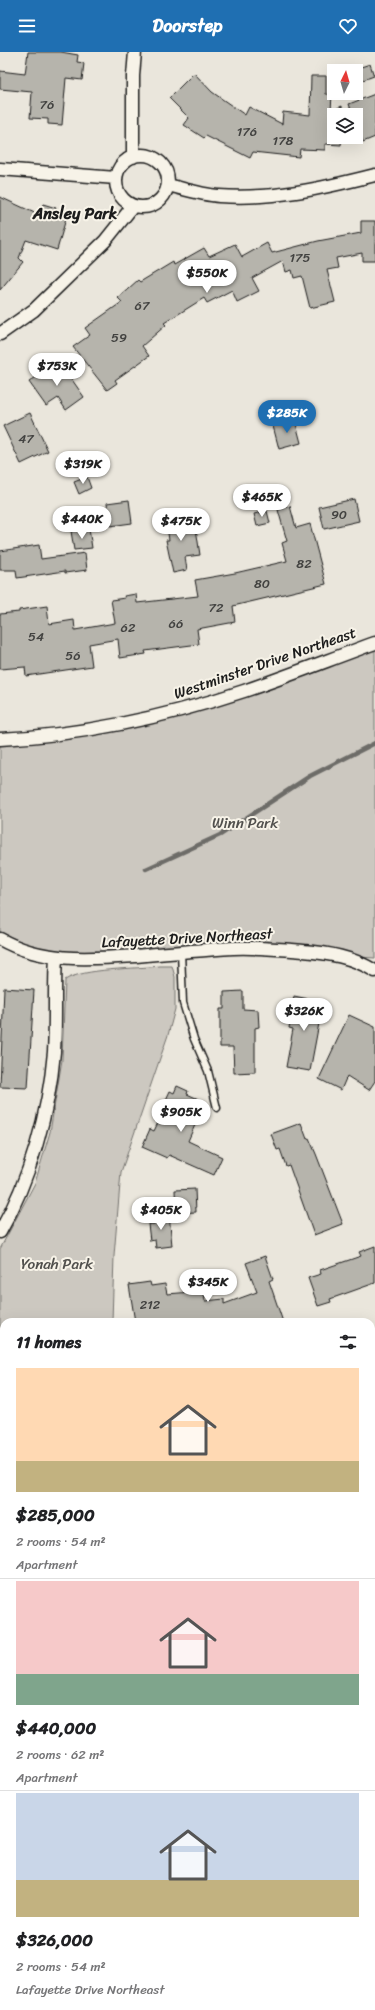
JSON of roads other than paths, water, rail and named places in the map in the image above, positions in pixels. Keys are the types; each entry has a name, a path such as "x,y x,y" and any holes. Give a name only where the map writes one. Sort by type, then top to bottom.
{"street":[{"path":"133,157 133,76 135,52"},
{"path":"147,156 161,163 166,170 168,185 166,192 156,204 140,208 133,206 127,203 118,192 116,178 121,165 133,157 147,156"},
{"path":"0,170 116,178"},
{"path":"168,185 218,196 258,196 330,187 375,175"},
{"path":"0,334 34,310 105,241 133,206"},
{"name":"Westminster Drive Northeast","path":"0,739 83,730 147,718 188,708 244,691 375,643"},
{"name":"Lafayette Drive Northeast","path":"0,939 32,952 56,957 90,959 234,948 272,948 328,954 349,959 374,968"},
{"path":"0,1232 20,1191 31,1162 46,1101 54,1052 56,957"}],"lane":[{"path":"181,952 183,1004 194,1039 208,1072 218,1108"}],"waterway":[{"path":"146,869 220,835 310,776 375,743"}],"district":[{"name":"Ansley Park","path":"75,213"}],"park label":[{"name":"Winn Park","path":"245,823"},
{"name":"Yonah Park","path":"57,1264"}]}
